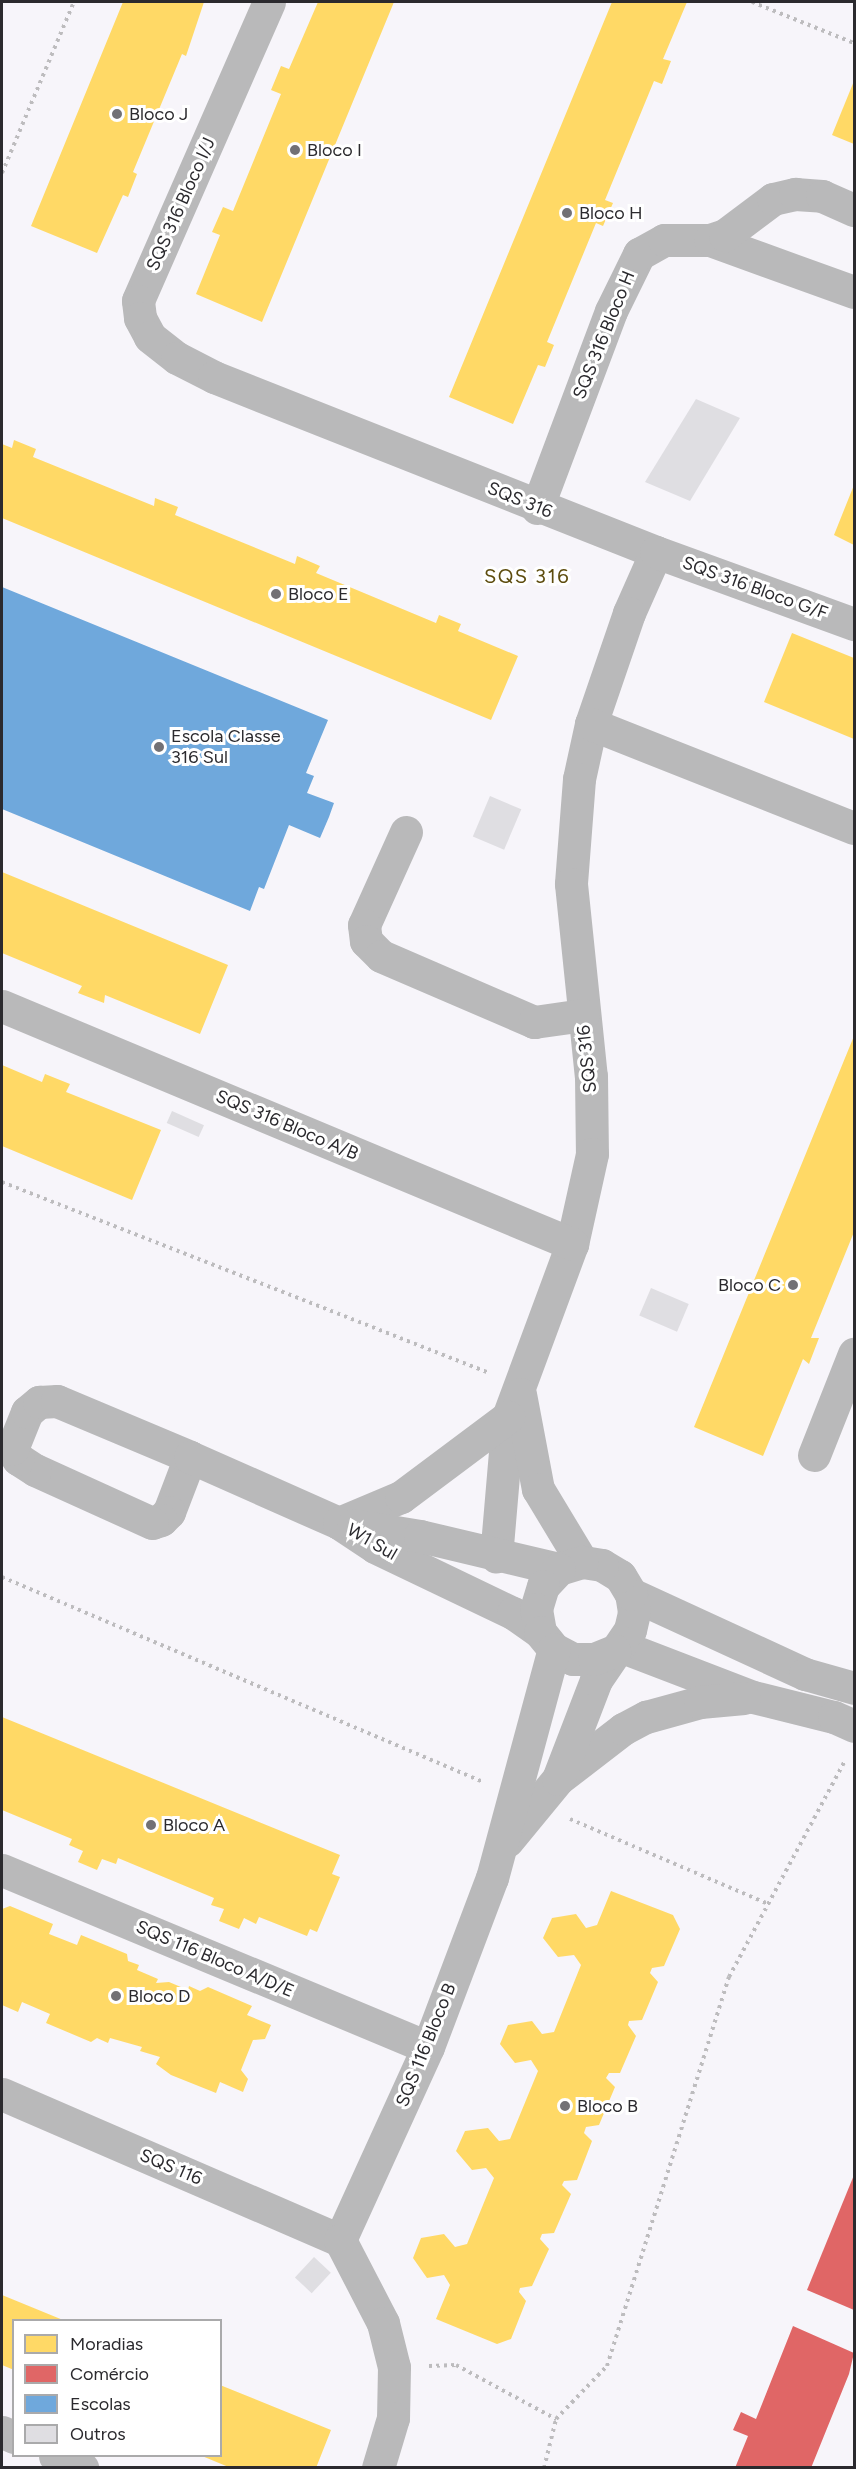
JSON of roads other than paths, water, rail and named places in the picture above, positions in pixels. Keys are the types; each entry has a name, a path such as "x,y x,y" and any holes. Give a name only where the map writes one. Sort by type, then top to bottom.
{"street":[{"name":"SQS 316 Bloco I/J","path":"214,377 177,358 150,336 140,318 138,301 269,2"},
{"name":"SQS 316 Bloco H","path":"537,508 610,311 639,255 664,240 710,240 725,235 756,208 772,199 812,194 855,210"},
{"path":"710,240 855,292"},
{"name":"SQS 316","path":"214,377 537,508 656,552 629,613 591,724 579,779 572,884 583,1015 591,1076 592,1154 572,1244 508,1417 496,1556"},
{"name":"SQS 316 Bloco G/F","path":"656,552 855,624"},
{"path":"591,724 855,828"},
{"path":"406,832 364,925 366,940 381,956 534,1022 583,1015"},
{"name":"SQS 316 Bloco A/B","path":"2,1006 572,1244"},
{"path":"814,1455 855,1354"},
{"path":"519,1384 538,1488 571,1566"},
{"path":"190,1456 169,1512 161,1520 152,1523 35,1470 18,1459 12,1449 27,1412 46,1399 190,1456 339,1523 401,1497 508,1417"},
{"name":"W1 Sul","path":"339,1523 420,1536 496,1556 571,1566"},
{"name":"W1 Sul","path":"339,1523 375,1547 513,1613 547,1640"},
{"path":"602,1565 620,1576 631,1594 634,1612 630,1630 617,1648 594,1659 573,1659 547,1640 536,1609 543,1586 571,1566 602,1565"},
{"path":"631,1594 805,1674 855,1688"},
{"name":"SQS 116 Bloco B","path":"340,2240 428,2048 502,1847 547,1640"},
{"path":"617,1648 753,1697 852,1739"},
{"name":"SQS 116 Bloco B","path":"558,1779 596,1680 617,1648"},
{"name":"SQS 116 Bloco B","path":"502,1847 558,1779 623,1729 646,1717 700,1702 753,1697"},
{"name":"SQS 116 Bloco A/D/E","path":"2,1870 428,2048"},
{"name":"SQS 116","path":"2,2094 340,2240"},
{"path":"340,2240 383,2323 394,2367 393,2418 378,2468"},
{"path":"57,2457 82,2468"}],"place":[{"name":"Bloco J","path":"117,114"},
{"name":"Bloco I","path":"295,150"},
{"name":"Bloco H","path":"567,213"},
{"name":"Bloco E","path":"276,594"},
{"name":"Escola Classe 316 Sul","path":"159,747"},
{"name":"Bloco C","path":"793,1285"},
{"name":"Bloco A","path":"151,1825"},
{"name":"Bloco D","path":"116,1996"},
{"name":"Bloco B","path":"565,2106"}],"district":[{"name":"SQS 316","path":"527,576"}]}
